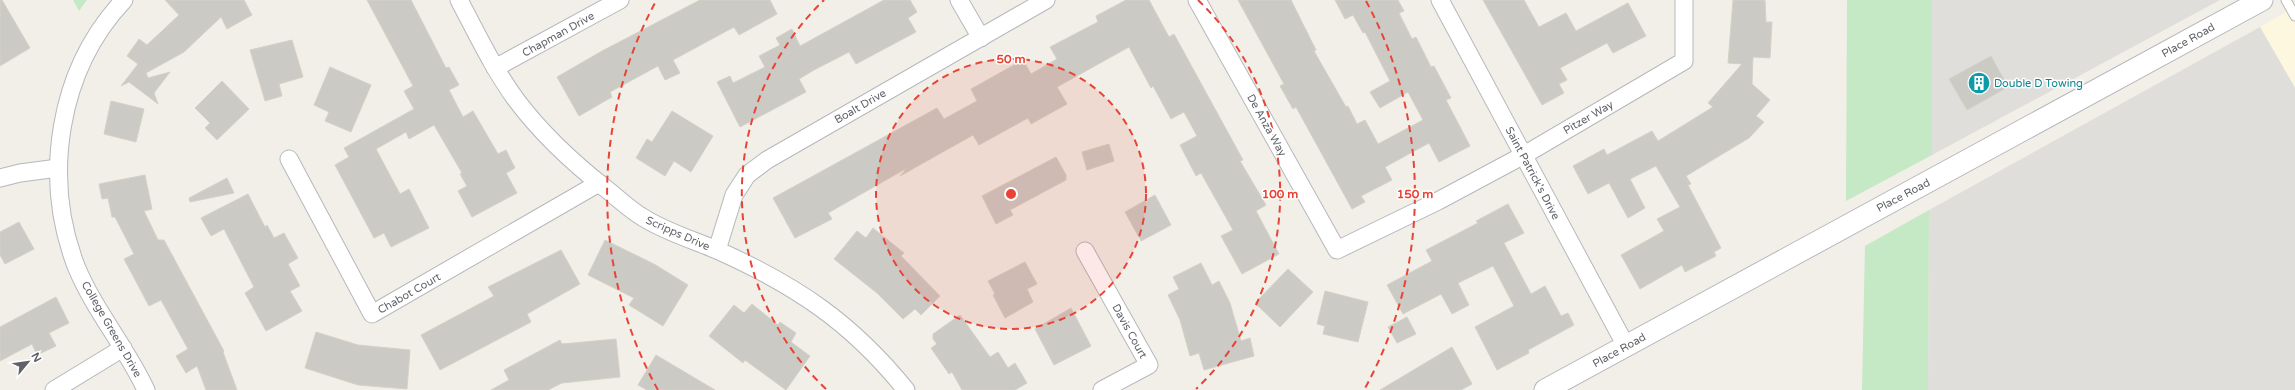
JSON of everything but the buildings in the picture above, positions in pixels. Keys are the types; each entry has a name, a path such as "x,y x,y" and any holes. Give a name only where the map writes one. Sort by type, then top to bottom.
{"street":[{"name":"College Greens Drive","path":"124,0 109,16 80,65 68,98 59,150 58,168 62,211 77,267 93,301 123,348 146,390"},
{"name":"Scripps Drive","path":"459,0 495,68 516,100 542,132 569,159 643,218 674,234 717,250 769,275 831,314 884,363 906,390"},
{"name":"Chapman Drive","path":"495,68 620,0"},
{"path":"959,0 981,38"},
{"name":"Boalt Drive","path":"717,250 734,195 748,175 767,160 1046,0"},
{"name":"De Anza Way","path":"1197,0 1337,250"},
{"name":"Saint Patrick's Drive","path":"1440,0 1626,346"},
{"name":"Pitzer Way","path":"1337,250 1438,201 1524,155 1684,61 1684,0"},
{"name":"Place Road","path":"1545,390 2262,0"},
{"name":"Chabot Court","path":"289,159 372,314 599,183"},
{"path":"0,178 20,173 58,168"},
{"name":"Davis Court","path":"1085,251 1149,365 1102,390"},
{"path":"54,390 123,348"}],"lane":[{"path":"2286,0 2295,16"}],"shaded area":[{"path":"1932,0 2220,0 1932,155"},
{"path":"2295,7 2295,87 2260,27"},
{"path":"2260,27 2295,88 2295,390 1928,390 1929,210"}],"green space":[{"path":"73,0 87,0 79,11"},
{"path":"1847,0 1932,0 1932,155 1846,201"},
{"path":"1929,210 1928,390 1862,390 1865,246"}],"place":[{"name":"Double D Towing","path":"1979,83"}]}
